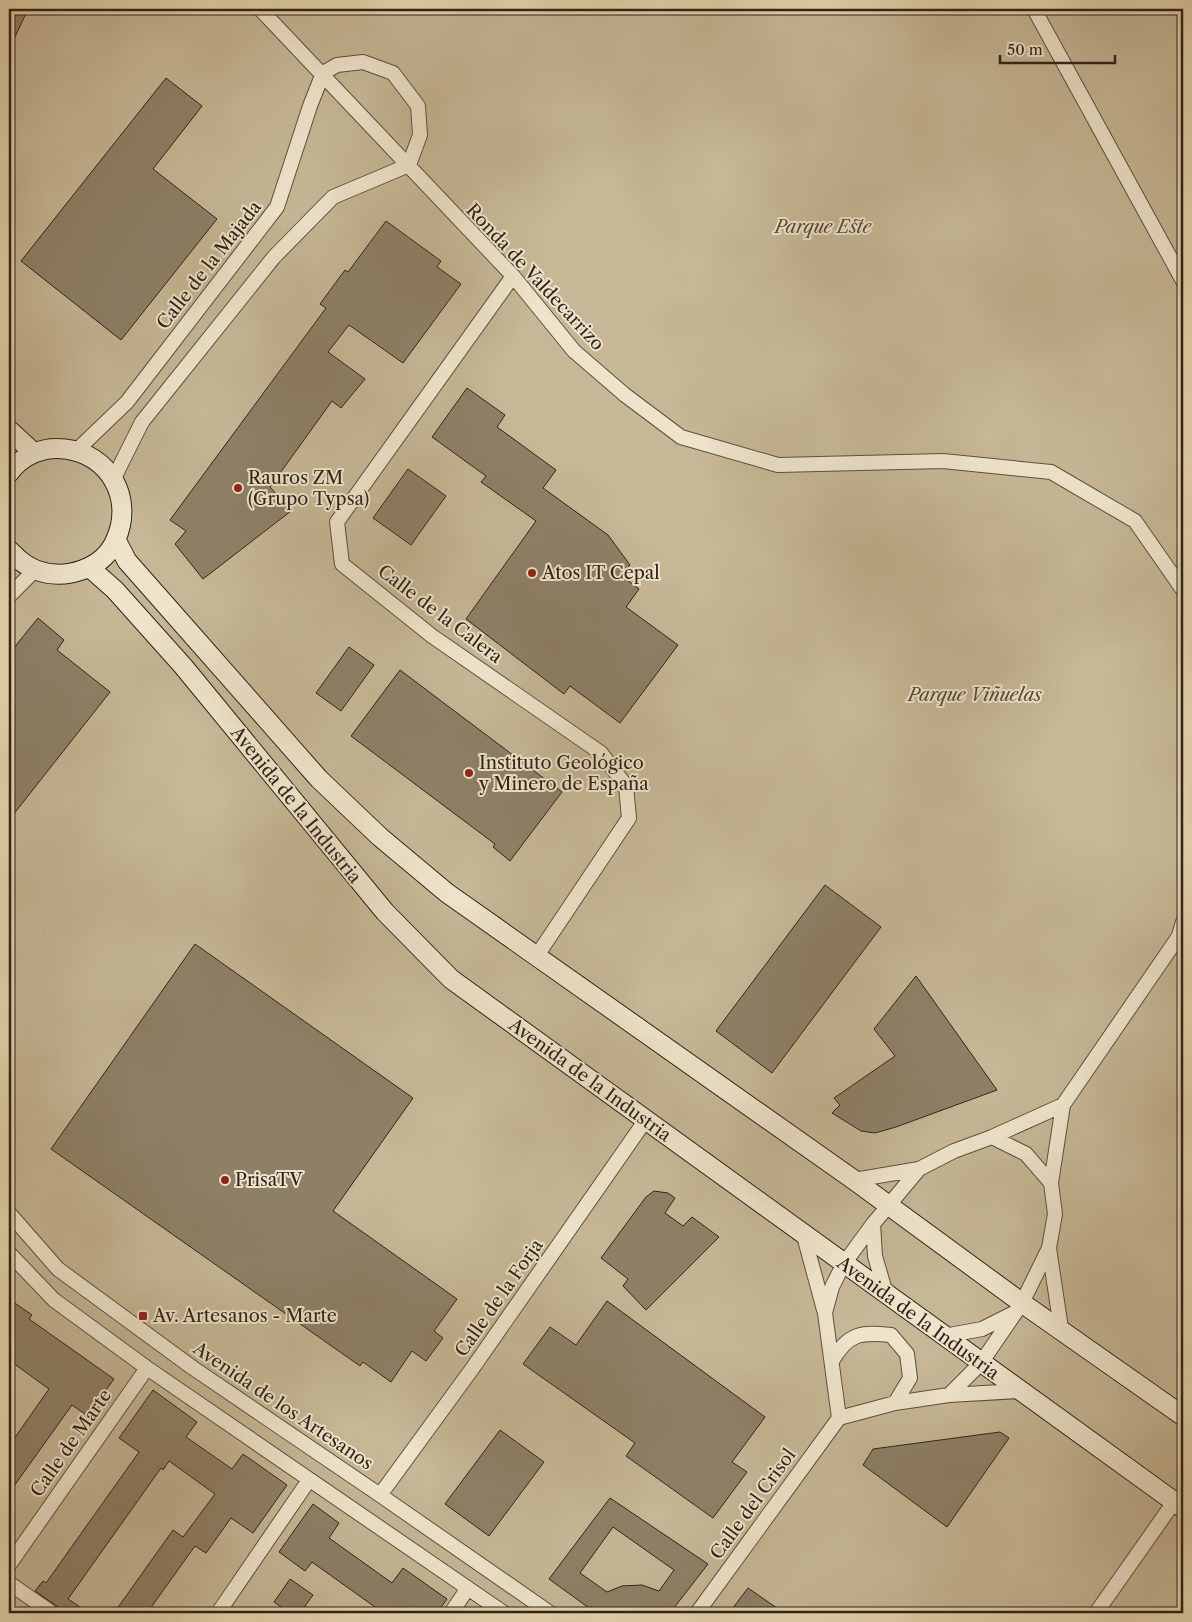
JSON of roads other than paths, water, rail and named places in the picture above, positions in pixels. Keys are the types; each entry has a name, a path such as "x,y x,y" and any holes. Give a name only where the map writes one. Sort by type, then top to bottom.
{"street":[{"name":"Ronda de Valdecarrizo","path":"260,9 323,73 452,214 513,276 574,351 625,395 680,437 778,465 942,461 1051,472 1135,521 1183,590"},
{"path":"1034,9 1183,281"},
{"path":"114,478 142,422 274,256 333,197 409,165 420,135 418,106 393,73 363,62 337,65 323,73"},
{"name":"Calle de la Majada","path":"77,450 127,402 278,207 310,106 323,73"},
{"name":"Calle de la Calera","path":"513,276 337,522 342,564 432,636 602,754 626,786 629,818 536,957"},
{"path":"9,430 34,453"},
{"path":"9,473 21,460 34,453 55,448 77,450 92,456 104,466 114,478 122,498 122,519 116,540 105,556 89,567 72,574 53,575 35,570 20,562 9,550"},
{"name":"Avenida de la Industria","path":"116,540 127,561 320,778 380,837 447,893 890,1206 1018,1308 1061,1328 1183,1416"},
{"name":"Avenida de la Industria","path":"89,567 115,590 183,666 379,905 444,972 843,1265 1020,1391 1180,1500"},
{"path":"9,596 35,570"},
{"path":"1061,1328 1050,1248 1054,1214 1051,1183 1063,1105 1179,936 1183,922"},
{"path":"854,1180 919,1169 954,1151 992,1138 1063,1105"},
{"name":"Calle de la Forja","path":"380,1495 472,1370 645,1121"},
{"path":"992,1138 1026,1154 1051,1183"},
{"path":"825,1313 832,1287 843,1265 873,1224 919,1169"},
{"name":"Avenida de los Artesanos","path":"9,1212 58,1269 193,1368 550,1613"},
{"path":"873,1224 875,1256 886,1294"},
{"path":"804,1236 825,1313 839,1418 894,1403 949,1395 1020,1391"},
{"path":"949,1395 981,1363 1018,1308 1050,1248"},
{"path":"9,1253 54,1300 147,1368 504,1613"},
{"path":"944,1336 982,1328 1018,1308"},
{"path":"832,1361 841,1345 865,1332 891,1335 908,1354 910,1378 894,1403"},
{"name":"Calle de Marte","path":"9,1565 147,1368"},
{"name":"Calle del Crisol","path":"698,1613 839,1418"},
{"path":"218,1613 309,1480"},
{"path":"1096,1613 1180,1500"},
{"path":"9,1584 52,1613"},
{"path":"451,1613 468,1588"}],"place":[{"name":"Rauros ZM (Grupo Typsa)","path":"238,488"},
{"name":"Atos IT Cepal","path":"532,573"},
{"name":"Instituto Geológico y Minero de España","path":"469,773"},
{"name":"PrisaTV","path":"225,1180"},
{"name":"Av. Artesanos - Marte","path":"143,1316"}],"park label":[{"name":"Parque Este","path":"823,227"},
{"name":"Parque Viñuelas","path":"975,695"}]}
